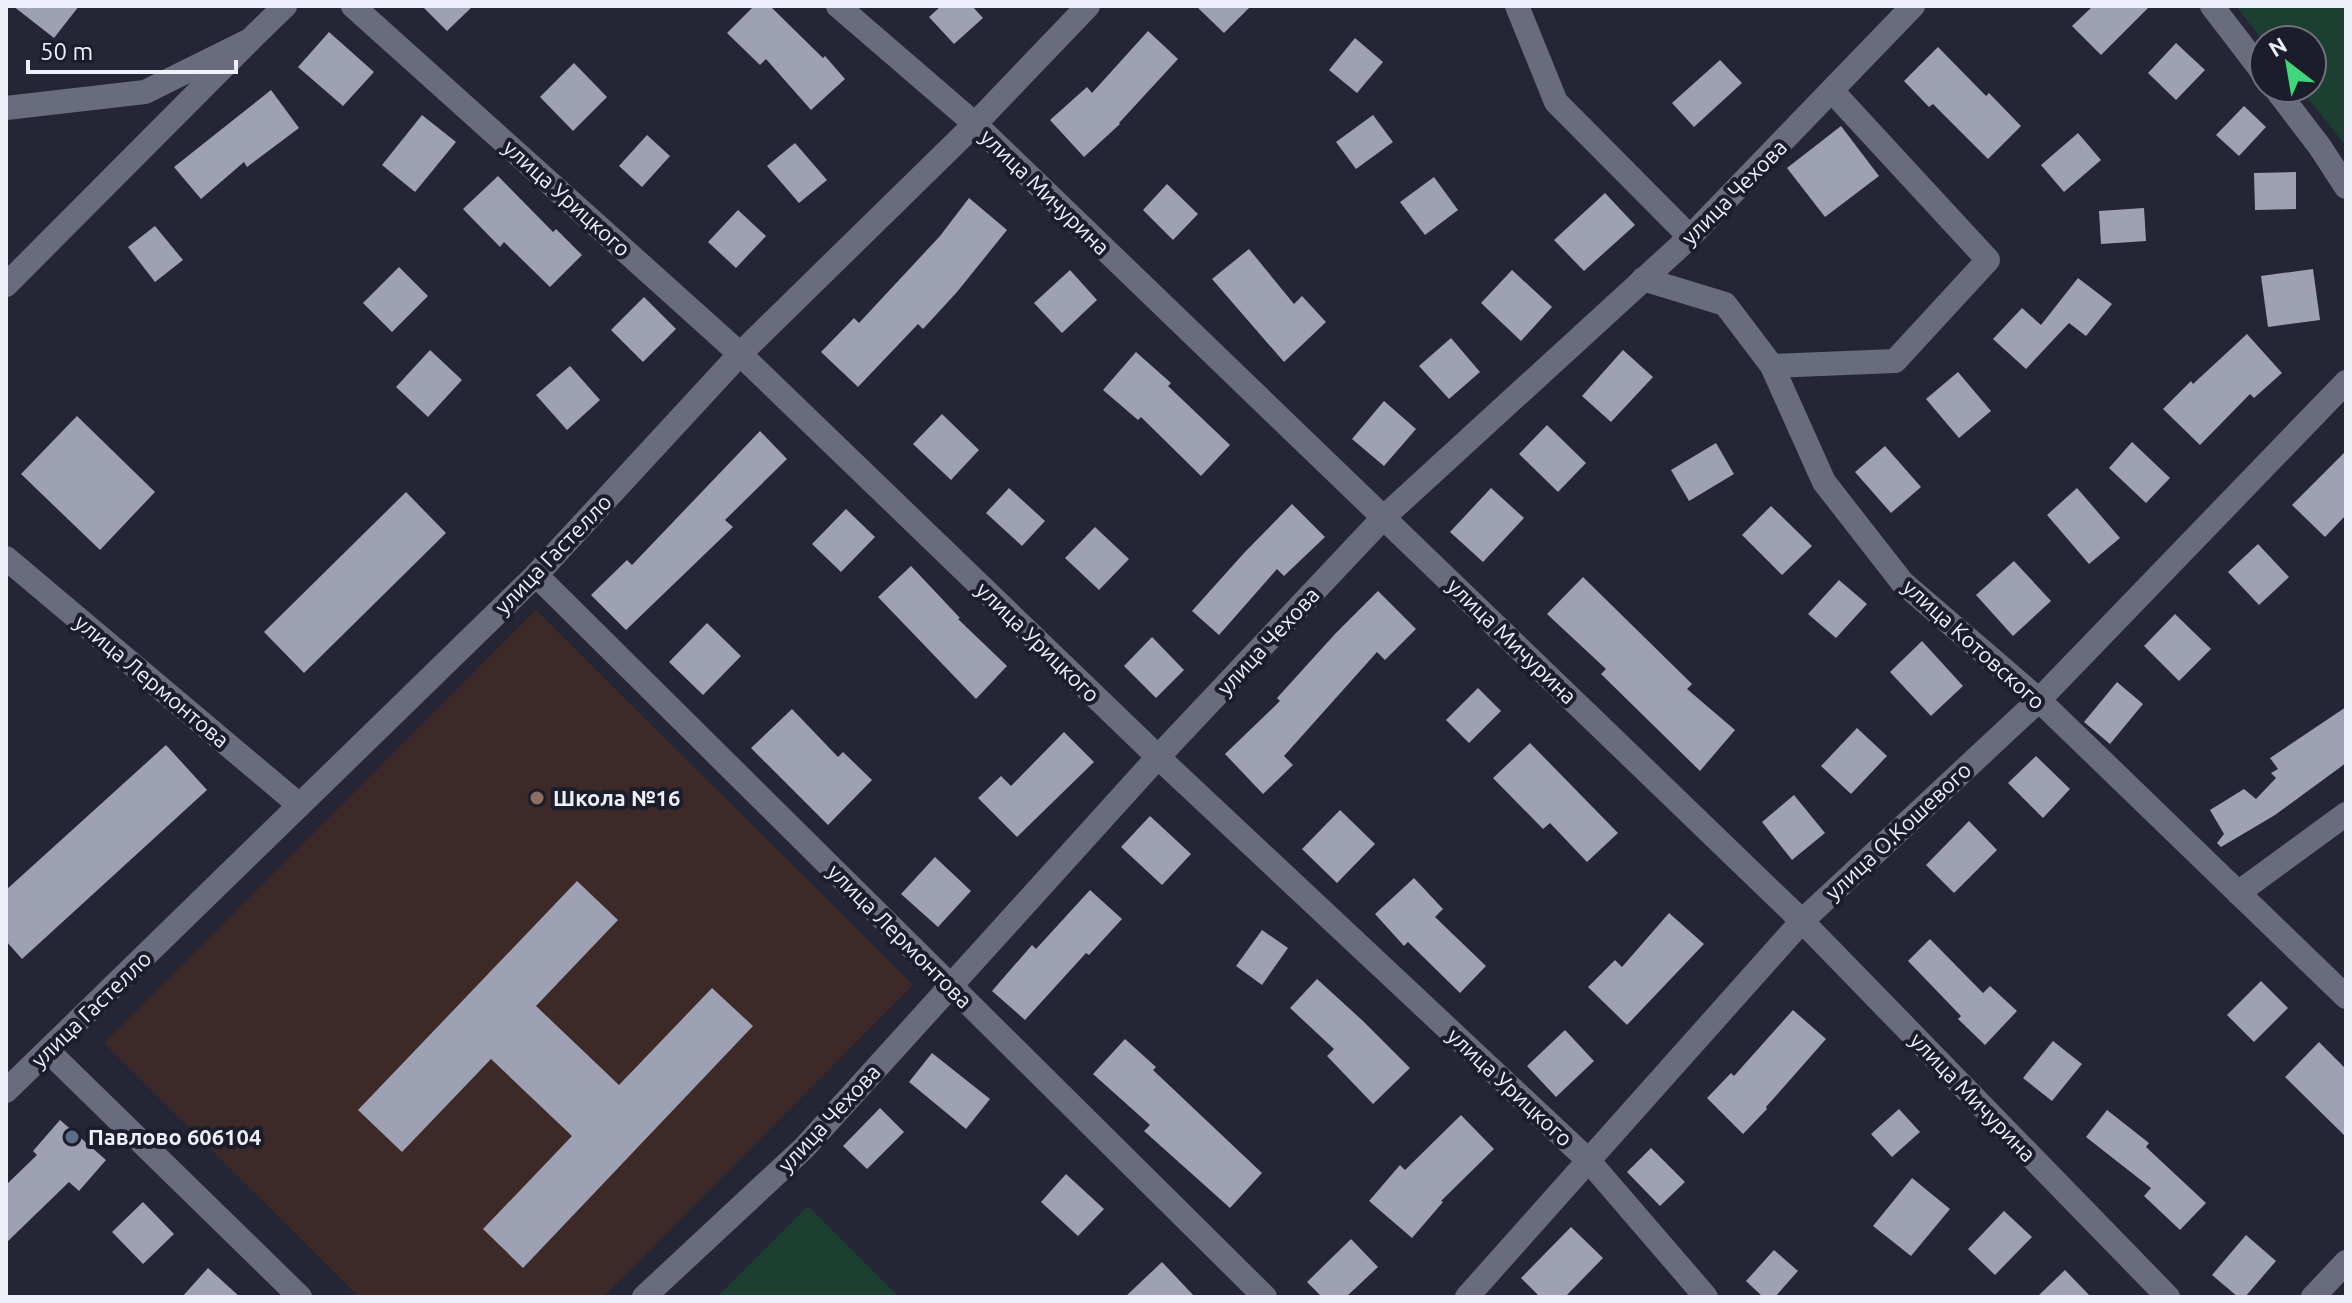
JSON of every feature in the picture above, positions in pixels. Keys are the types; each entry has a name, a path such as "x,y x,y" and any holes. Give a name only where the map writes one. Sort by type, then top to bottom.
{"street":[{"path":"6,285 285,6"},
{"name":"улица Урицкого","path":"353,6 740,354 1158,757 1588,1160 1706,1297"},
{"name":"улица Мичурина","path":"838,6 975,124 1802,921 2168,1297"},
{"name":"улица Гастелло","path":"6,1091 536,575 740,354 975,124 1088,6"},
{"path":"1517,6 1556,102 1690,237"},
{"name":"улица Чехова","path":"644,1297 804,1148 1158,757 1384,517 1690,237 1913,6"},
{"path":"2212,6 2248,53"},
{"path":"6,108 145,92 250,40"},
{"path":"1772,366 1895,361 1988,260 1833,92"},
{"path":"2287,104 2346,187"},
{"name":"улица Котовского","path":"1643,279 1725,304 1772,366 1824,482 1902,582 2039,700 2346,997"},
{"name":"улица О.Кошевого","path":"1467,1297 1802,921 2039,700 2346,382"},
{"name":"улица Лермонтова","path":"6,558 298,804"},
{"name":"улица Лермонтова","path":"536,575 1265,1297"},
{"path":"2238,893 2346,814"},
{"path":"48,1051 300,1297"},
{"path":"2313,1297 2346,1262"}],"shaded area":[{"name":"Школа №16","path":"536,610 913,985 603,1297 359,1297 104,1043"}],"green space":[{"path":"2236,6 2346,6 2346,146 2313,104 2328,104 2328,24 2250,24"},
{"path":"808,1206 899,1297 717,1297"}],"building":[{"path":"13,6 79,6 54,38"},
{"path":"422,6 473,6 447,31"},
{"path":"754,6 770,6 823,58 825,56 845,79 811,110 766,59 760,65 727,33"},
{"path":"941,6 972,6 983,18 954,44 929,17"},
{"path":"1196,6 1251,6 1224,33"},
{"path":"2093,6 2150,6 2101,55 2072,26"},
{"path":"1148,31 1178,59 1120,124 1084,157 1050,120 1087,87 1092,93"},
{"path":"329,32 374,72 343,106 298,67"},
{"path":"1355,38 1383,62 1357,93 1329,70"},
{"path":"2176,43 2205,70 2176,100 2148,73"},
{"path":"1938,47 2021,126 1988,159 1933,104 1929,107 1904,81"},
{"path":"1720,60 1742,83 1694,127 1672,103"},
{"path":"574,63 607,97 573,131 540,97"},
{"path":"271,90 299,128 247,167 244,162 201,199 174,167"},
{"path":"2244,106 2266,127 2239,156 2216,135"},
{"path":"422,115 456,142 415,192 382,165"},
{"path":"1373,115 1393,142 1356,169 1336,142"},
{"path":"1841,126 1879,176 1825,217 1787,168"},
{"path":"2078,133 2101,160 2064,192 2041,165"},
{"path":"647,135 670,156 642,187 619,166"},
{"path":"795,143 827,180 799,203 767,166"},
{"path":"2296,172 2296,209 2255,210 2254,173"},
{"path":"498,176 553,232 556,229 582,255 550,287 504,242 500,247 463,209"},
{"path":"1434,177 1458,210 1425,235 1400,202"},
{"path":"1167,184 1198,214 1173,240 1143,210"},
{"path":"1605,193 1635,225 1584,271 1554,240"},
{"path":"969,198 1007,230 923,329 918,324 858,387 821,352 854,318 859,323 940,236"},
{"path":"2144,208 2146,241 2101,244 2099,211"},
{"path":"738,210 766,236 736,268 708,242"},
{"path":"155,226 183,260 155,282 128,247"},
{"path":"1249,249 1294,304 1302,296 1326,322 1284,362 1212,279"},
{"path":"399,267 428,296 392,332 363,303"},
{"path":"2313,269 2320,320 2268,327 2261,276"},
{"path":"1070,270 1097,300 1062,333 1034,303"},
{"path":"1512,270 1552,307 1521,341 1481,303"},
{"path":"2078,278 2112,304 2086,336 2069,323 2026,369 1993,339 2022,308 2041,325"},
{"path":"644,297 676,329 643,362 611,330"},
{"path":"2247,334 2282,373 2254,398 2250,394 2200,445 2163,409"},
{"path":"1451,338 1480,372 1449,399 1419,366"},
{"path":"430,350 462,380 428,417 396,387"},
{"path":"1623,350 1653,377 1611,422 1582,396"},
{"path":"1136,352 1171,383 1168,386 1230,445 1201,476 1141,417 1138,420 1103,390"},
{"path":"570,366 600,400 567,430 536,395"},
{"path":"1958,372 1991,411 1959,438 1926,399"},
{"path":"1384,401 1416,429 1384,466 1352,439"},
{"path":"942,414 979,450 951,480 913,444"},
{"path":"77,416 155,492 100,550 21,474"},
{"path":"1547,425 1586,463 1558,492 1519,454"},
{"path":"760,431 787,459 725,520 733,527 626,630 591,595 627,560 632,565"},
{"path":"2132,442 2170,478 2146,503 2109,468"},
{"path":"1716,443 1734,474 1689,501 1671,470"},
{"path":"1885,446 1921,487 1891,513 1855,472"},
{"path":"2346,451 2346,515 2325,537 2292,505"},
{"path":"1009,488 1045,521 1022,546 986,513"},
{"path":"1491,488 1524,518 1483,562 1450,532"},
{"path":"2077,488 2120,538 2089,564 2047,515"},
{"path":"406,492 446,533 304,673 264,632"},
{"path":"1292,504 1325,537 1284,576 1277,569 1219,635 1192,611"},
{"path":"1771,506 1812,546 1782,575 1742,535"},
{"path":"846,509 875,537 841,572 812,544"},
{"path":"1095,527 1129,559 1099,590 1065,558"},
{"path":"2258,544 2289,577 2259,605 2228,572"},
{"path":"2014,561 2051,601 2013,636 1976,595"},
{"path":"911,566 958,619 1007,666 976,699 878,597"},
{"path":"1583,577 1692,684 1687,689 1735,730 1700,771 1601,674 1606,669 1547,614"},
{"path":"1839,580 1867,604 1836,638 1808,614"},
{"path":"1378,591 1416,629 1385,660 1377,652 1284,756 1293,765 1263,794 1225,754 1280,701 1277,698"},
{"path":"2175,614 2211,649 2179,681 2144,646"},
{"path":"707,623 741,656 703,695 669,662"},
{"path":"1152,637 1184,670 1156,698 1124,666"},
{"path":"1922,641 1963,686 1931,716 1890,672"},
{"path":"2117,682 2143,704 2110,744 2084,722"},
{"path":"1478,688 1501,711 1469,743 1446,720"},
{"path":"2346,707 2346,763 2275,815 2221,847 2217,843 2224,834 2210,810 2244,789 2256,799 2276,778 2271,773 2278,769 2270,758"},
{"path":"792,709 838,757 843,752 872,780 828,825 751,748"},
{"path":"1857,728 1887,756 1851,794 1821,766"},
{"path":"1064,732 1094,762 1017,837 978,798 1001,776 1011,786"},
{"path":"1530,743 1618,833 1587,862 1550,823 1543,829 1493,778"},
{"path":"166,745 207,790 22,959 6,941 6,890"},
{"path":"2036,756 2070,789 2043,818 2008,783"},
{"path":"1794,795 1825,833 1792,860 1762,822"},
{"path":"1340,810 1375,844 1337,883 1302,849"},
{"path":"1150,816 1191,854 1162,885 1121,847"},
{"path":"1969,821 1997,850 1954,893 1926,865"},
{"path":"935,857 971,891 938,927 901,894"},
{"path":"1414,878 1443,909 1435,917 1486,966 1460,993 1408,942 1404,946 1375,914"},
{"path":"577,881 618,920 536,1006 619,1085 712,988 753,1026 523,1268 483,1229 572,1136 491,1059 402,1152 358,1110"},
{"path":"1090,890 1122,919 1089,955 1086,953 1025,1020 992,991 1032,945 1036,949"},
{"path":"1669,913 1704,944 1627,1025 1588,987 1615,960 1622,967"},
{"path":"1262,930 1288,948 1262,985 1236,966"},
{"path":"1930,939 1983,993 1990,986 2017,1011 1985,1045 1908,961"},
{"path":"1317,979 1410,1068 1373,1104 1327,1056 1334,1049 1290,1008"},
{"path":"2261,981 2288,1008 2254,1042 2227,1015"},
{"path":"1793,1010 1826,1039 1743,1134 1707,1098 1731,1073 1734,1076"},
{"path":"1565,1030 1594,1061 1556,1097 1527,1066"},
{"path":"1125,1039 1156,1067 1153,1070 1262,1173 1230,1208 1144,1131 1150,1125 1093,1074"},
{"path":"2053,1041 2082,1064 2052,1101 2023,1078"},
{"path":"2319,1042 2346,1069 2346,1137 2285,1077"},
{"path":"932,1053 990,1099 966,1129 909,1082"},
{"path":"880,1108 904,1132 867,1169 843,1146"},
{"path":"1899,1109 1920,1132 1892,1157 1871,1134"},
{"path":"2107,1110 2149,1143 2146,1147 2206,1203 2180,1230 2144,1196 2151,1188 2086,1137"},
{"path":"1461,1115 1494,1149 1441,1201 1412,1238 1369,1201 1400,1165 1405,1170"},
{"path":"60,1120 106,1160 79,1191 69,1182 6,1243 6,1185 37,1155 33,1151"},
{"path":"1651,1148 1685,1182 1660,1206 1627,1172"},
{"path":"1066,1174 1104,1209 1078,1236 1041,1202"},
{"path":"1912,1178 1950,1209 1911,1256 1873,1226"},
{"path":"143,1202 174,1234 143,1264 112,1232"},
{"path":"2004,1211 2032,1237 1995,1275 1968,1249"},
{"path":"1571,1227 1603,1258 1565,1297 1540,1297 1521,1278"},
{"path":"2246,1235 2276,1261 2245,1297 2238,1297 2212,1275"},
{"path":"1351,1239 1378,1267 1346,1297 1322,1297 1307,1282"},
{"path":"1774,1250 1798,1271 1775,1297 1763,1297 1746,1281"},
{"path":"1162,1262 1195,1297 1125,1297"},
{"path":"208,1268 240,1297 182,1297"},
{"path":"2065,1270 2091,1297 2037,1297"}],"place":[{"name":"Школа №16","path":"537,798"},
{"name":"Павлово 606104","path":"72,1137"}]}
